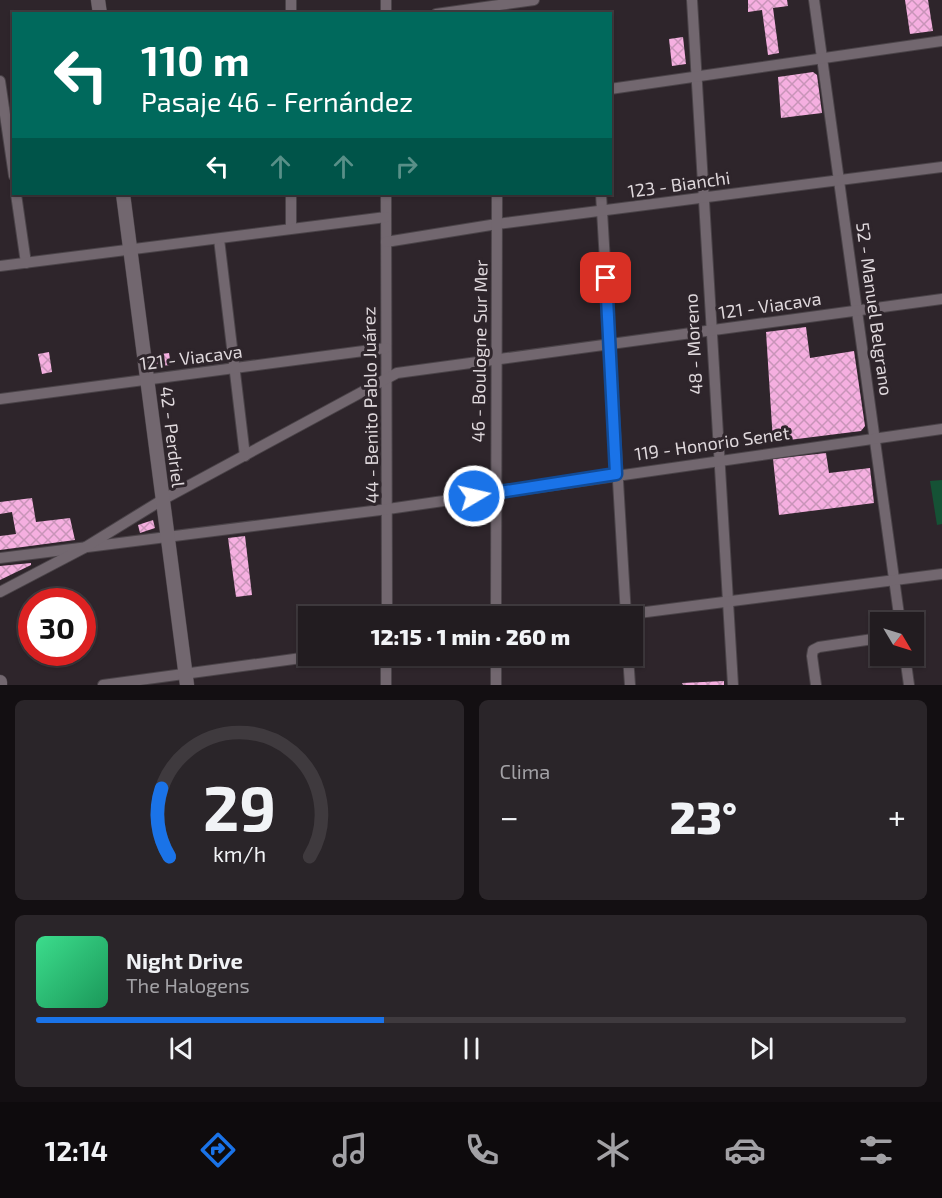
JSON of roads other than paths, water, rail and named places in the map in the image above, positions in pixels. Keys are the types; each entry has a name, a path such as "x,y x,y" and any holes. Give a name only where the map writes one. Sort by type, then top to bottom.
{"street":[{"path":"452,12 534,0"},
{"name":"48 - Moreno","path":"692,0 726,602 733,685"},
{"name":"52 - Manuel Belgrano","path":"814,0 899,612"},
{"path":"612,89 942,41"},
{"path":"0,81 12,163"},
{"name":"123 - Bianchi","path":"386,242 497,224 942,166"},
{"path":"16,195 26,263"},
{"name":"42 - Perdriel","path":"123,195 186,680"},
{"path":"291,195 291,228"},
{"name":"44 - Benito Pablo Juárez","path":"386,195 387,606"},
{"name":"46 - Boulogne Sur Mer","path":"496,606 497,195"},
{"path":"601,195 622,606"},
{"path":"0,266 386,217"},
{"path":"219,239 245,456"},
{"name":"121 - Viacava","path":"388,376 496,359 942,299"},
{"name":"121 - Viacava","path":"0,399 386,348"},
{"path":"0,592 84,548 162,500 388,376"},
{"name":"119 - Honorio Senet","path":"0,558 388,509 616,474 942,429"},
{"path":"643,613 942,574"},
{"path":"816,685 813,650 819,646 870,639"},
{"path":"104,685 186,680 298,659"},
{"path":"386,666 386,685"},
{"path":"496,666 496,685"},
{"path":"629,666 630,685"},
{"path":"906,666 909,685"}]}
